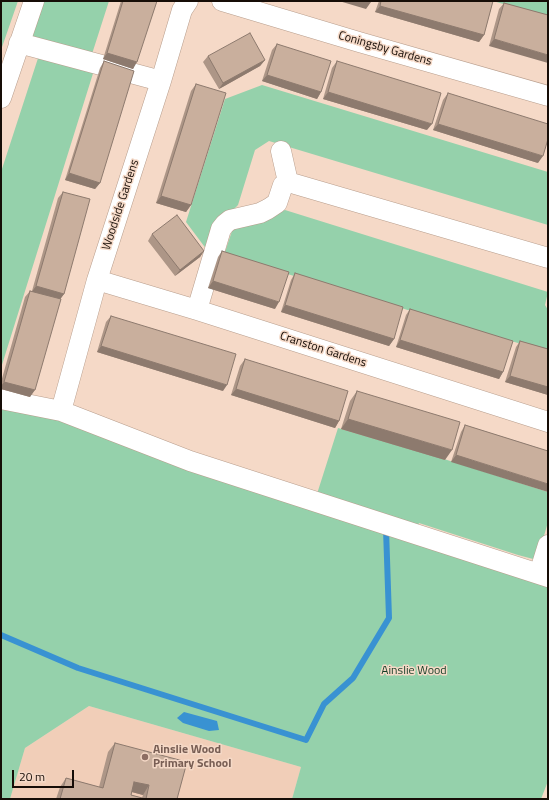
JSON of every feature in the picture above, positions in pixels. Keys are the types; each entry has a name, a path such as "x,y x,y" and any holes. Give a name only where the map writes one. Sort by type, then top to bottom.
{"street":[{"path":"1,98 34,1"},
{"name":"Woodside Gardens","path":"61,411 97,280 161,81 182,10 188,1"},
{"name":"Coningsby Gardens","path":"222,1 548,96"},
{"path":"19,43 161,81"},
{"path":"281,152 288,182"},
{"path":"288,182 548,258"},
{"path":"196,310 221,229 224,224 230,220 260,213 268,209 277,203 284,185 288,182"},
{"name":"Cranston Gardens","path":"97,280 548,422"},
{"path":"1,399 61,411 190,461 543,575 548,546"}],"shaded area":[{"name":"Ainslie Wood Primary School","path":"89,706 301,767 292,799 10,799 25,748"}],"green space":[{"path":"1,1 18,1 1,50"},
{"path":"44,1 109,1 92,54 30,36"},
{"path":"493,1 548,1 548,17"},
{"path":"40,52 95,67 1,368 1,172"},
{"path":"262,85 548,172 548,225 269,141 255,150 238,205 226,217 207,250 186,222 225,99"},
{"path":"285,210 548,292 545,305 548,310 548,352 224,255 233,228"},
{"name":"Ainslie Wood","path":"1,409 65,420 548,580 548,781 541,799 292,799 301,767 89,706 25,748 10,799 1,799"},
{"path":"338,428 444,459 548,492 548,522 537,560 419,523 417,529 316,497"}],"water":[{"path":"184,712 217,721 219,730 209,731 183,723 177,718"}],"building":[{"path":"123,1 157,1 137,62 107,53"},
{"path":"381,1 493,1 484,35 380,6"},
{"path":"504,3 548,15 548,55 494,39"},
{"path":"250,33 265,60 223,83 208,56"},
{"path":"277,44 331,61 321,92 267,75"},
{"path":"104,61 134,71 100,183 69,173"},
{"path":"337,61 441,93 432,124 328,92"},
{"path":"196,84 226,93 191,205 161,196"},
{"path":"448,93 548,124 548,139 543,156 438,124"},
{"path":"63,192 90,199 64,294 36,286"},
{"path":"177,215 204,251 180,270 152,234"},
{"path":"222,251 289,272 279,302 213,281"},
{"path":"295,273 403,307 394,339 285,305"},
{"path":"30,291 61,299 35,390 4,382"},
{"path":"410,309 513,341 503,372 400,340"},
{"path":"111,316 236,354 227,385 101,346"},
{"path":"520,341 548,349 548,387 510,376"},
{"path":"245,359 348,391 339,421 236,389"},
{"path":"357,391 460,422 452,450 348,419"},
{"path":"465,425 548,451 548,484 456,455"},
{"name":"Ainslie Wood Primary School","path":"115,743 187,762 177,799 146,799 60,799 66,778 103,788","holes":["134,782 149,785 146,799 131,795"]}],"waterway":[{"path":"1,635 78,668 306,740 324,704 353,678 389,618 386,529"}],"place":[{"name":"Ainslie Wood Primary School","path":"145,757"}]}
